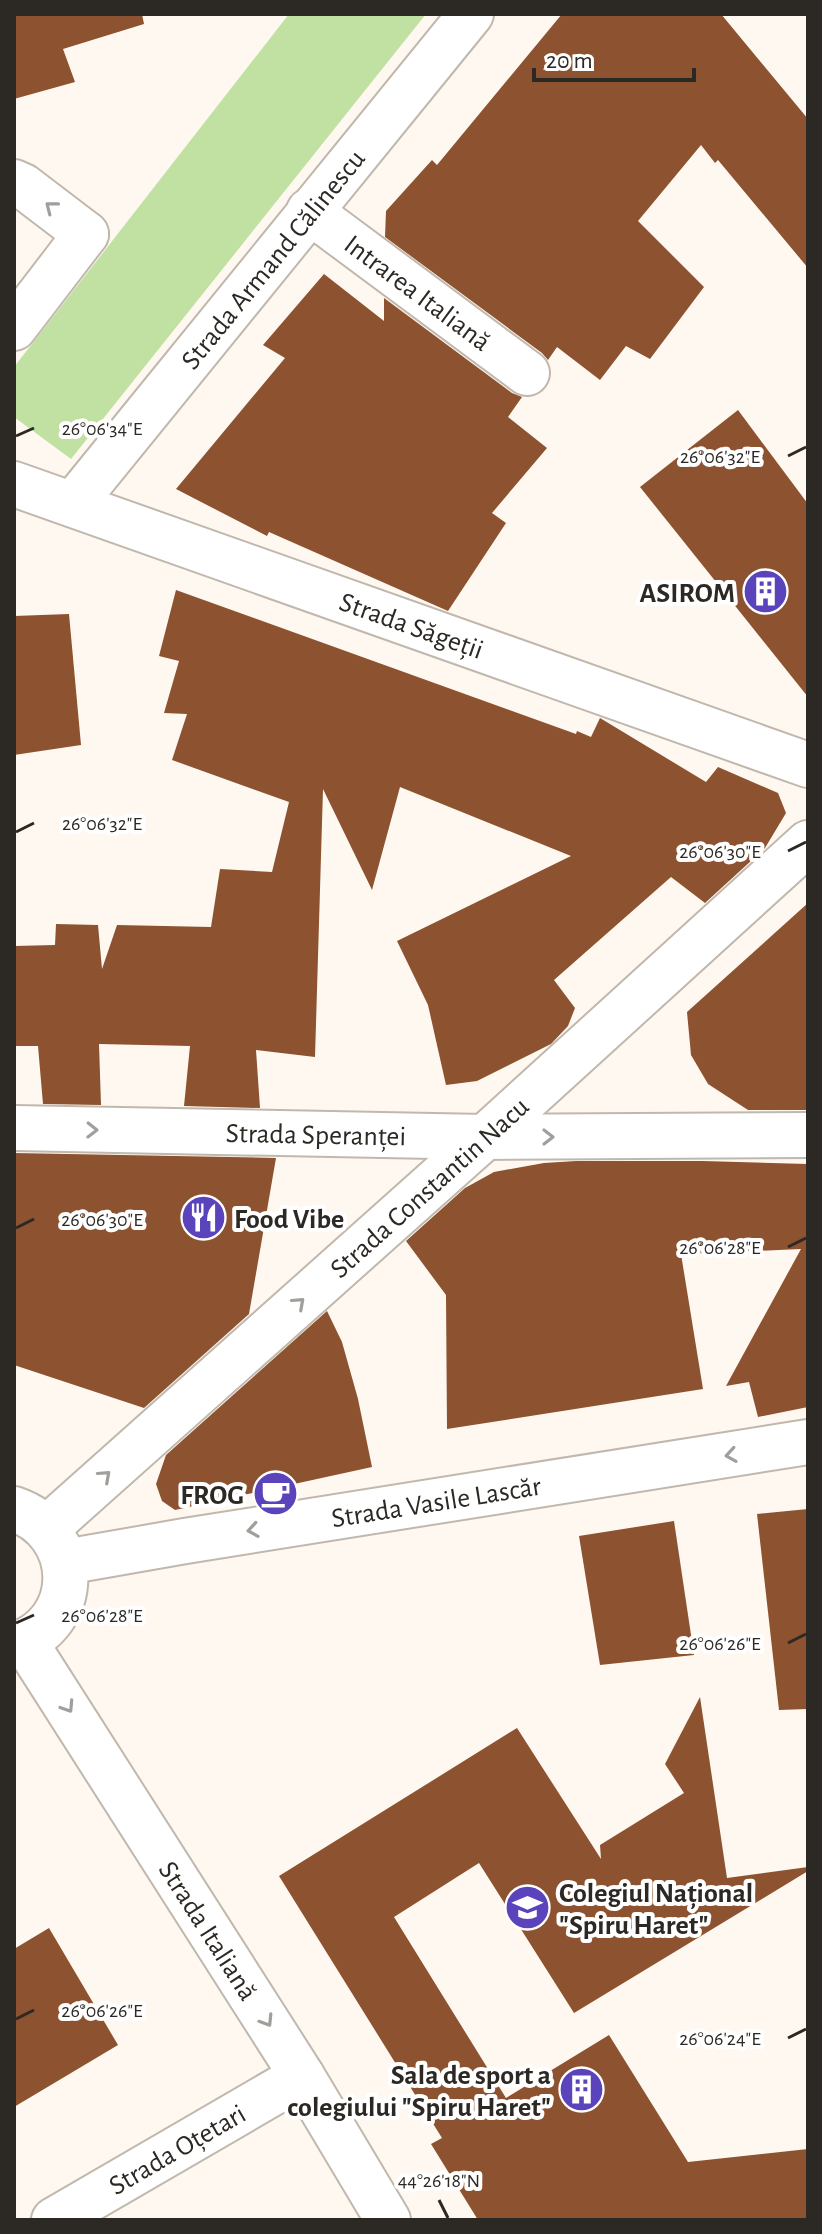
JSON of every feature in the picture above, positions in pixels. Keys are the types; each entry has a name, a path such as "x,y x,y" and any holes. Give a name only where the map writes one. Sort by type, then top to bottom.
{"street":[{"name":"Strada Armand Călinescu","path":"73,504 471,14"},
{"path":"14,182 86,234 14,328"},
{"name":"Intrarea Italiană","path":"309,211 527,373"},
{"name":"Strada Săgeții","path":"14,484 808,765"},
{"name":"Strada Constantin Nacu","path":"42,1533 808,843"},
{"name":"Strada Speranței","path":"14,1128 485,1137 808,1135"},
{"name":"Strada Vasile Lascăr","path":"42,1533 185,1541 808,1442"},
{"path":"20,1643 45,1628 59,1609 65,1586 42,1533"},
{"name":"Strada Italiană","path":"20,1643 302,2076 388,2220"},
{"name":"Strada Oțetari","path":"54,2220 302,2076"}],"green space":[{"path":"289,14 426,14 71,459 14,417 14,367"}],"building":[{"path":"14,14 142,14 144,24 63,49 75,82 14,99"},
{"path":"562,14 721,14 808,119 808,268 718,160 715,163 701,145 638,221 704,287 650,359 626,346 600,380 557,347 548,360 385,237 386,211 432,160 437,165"},
{"path":"324,274 384,321 384,298 512,393 522,397 508,417 547,448 492,513 506,523 448,611 269,532 267,536 176,489 285,358 263,345"},
{"name":"ASIROM","path":"738,410 808,504 808,697 640,487"},
{"path":"176,590 576,734 577,731 591,737 600,718 706,782 718,767 778,793 786,813 765,848 705,903 671,877 554,980 575,1008 568,1026 551,1044 477,1081 446,1085 428,1005 397,941 571,856 400,787 372,890 323,789 315,1057 256,1050 260,1108 184,1106 190,1046 99,1044 101,1105 43,1104 38,1046 14,1046 14,946 55,945 56,924 98,925 102,969 117,925 211,927 220,869 272,872 289,802 172,760 187,714 164,713 179,661 159,656"},
{"path":"69,614 81,745 14,755 14,616"},
{"path":"808,903 808,1110 748,1110 708,1084 691,1055 687,1012"},
{"path":"14,1153 276,1158 249,1314 144,1408 14,1365"},
{"path":"576,1161 808,1164 808,1407 758,1417 749,1382 726,1386 801,1249 681,1254 703,1389 447,1429 446,1295 406,1241 465,1188 494,1172"},
{"path":"327,1311 342,1342 372,1467 175,1510 162,1501 156,1484 166,1455"},
{"path":"808,1509 808,1709 779,1710 757,1514"},
{"path":"674,1521 694,1655 600,1665 579,1536"},
{"path":"700,1697 727,1878 808,1867 808,1871 574,2013 479,1863 394,1917 506,2098 609,2035 688,2162 808,2149 808,2220 478,2220 431,2144 442,2138 279,1876 517,1728 601,1859 600,1845 684,1793 665,1764"},
{"path":"49,1928 118,2045 14,2107 14,1949"}],"place":[{"name":"ASIROM","path":"766,592"},
{"name":"Food Vibe","path":"203,1218"},
{"name":"FROG","path":"275,1494"},
{"name":"Colegiul Național \"Spiru Haret\"","path":"528,1908"},
{"name":"Sala de sport a colegiului \"Spiru Haret\"","path":"582,2090"}]}
